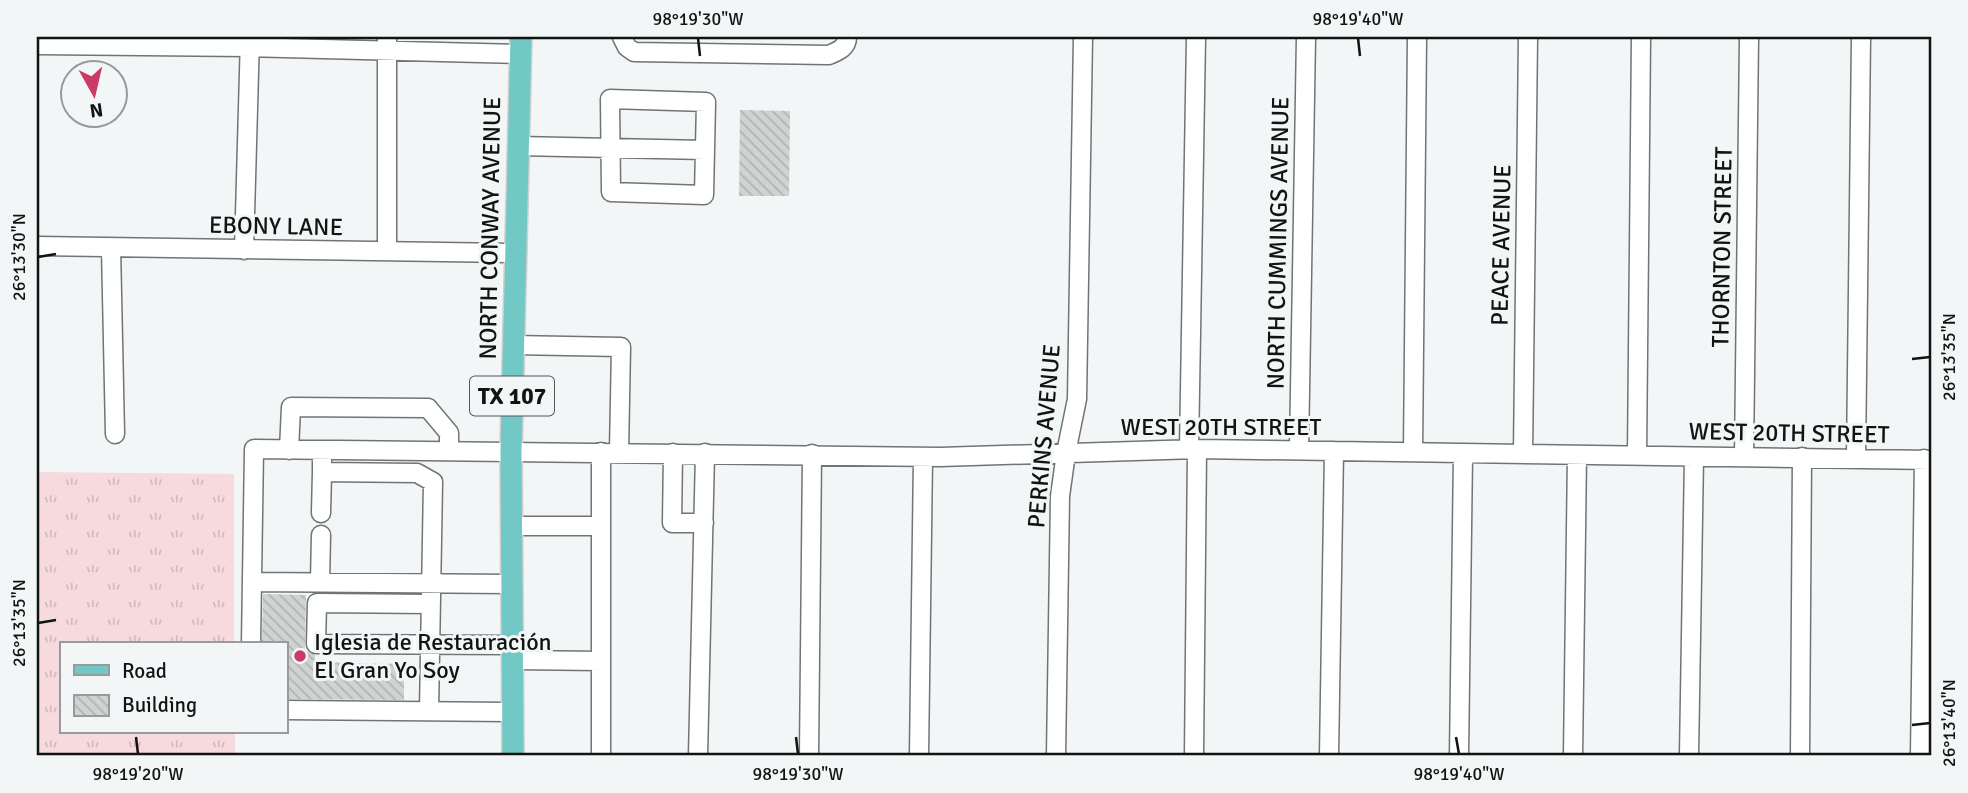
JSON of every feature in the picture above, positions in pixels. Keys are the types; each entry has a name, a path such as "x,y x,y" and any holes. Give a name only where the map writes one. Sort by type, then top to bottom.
{"main road":[{"name":"NORTH CONWAY AVENUE","path":"513,756 511,452 521,46"}],"street":[{"path":"622,37 627,47 634,52 744,45 829,55 841,50 847,37"},
{"name":"PERKINS AVENUE","path":"1056,756 1060,496 1077,399 1083,37"},
{"path":"1194,756 1196,37"},
{"name":"NORTH CUMMINGS AVENUE","path":"1299,450 1307,37"},
{"path":"1413,452 1418,37"},
{"name":"PEACE AVENUE","path":"1523,454 1528,37"},
{"path":"1637,456 1641,37"},
{"name":"THORNTON STREET","path":"1744,457 1749,37"},
{"path":"1857,458 1861,37"},
{"path":"37,45 116,41 521,46"},
{"path":"244,250 250,42"},
{"path":"387,44 387,251"},
{"path":"610,99 706,102 705,150 705,195 611,192 610,99"},
{"path":"518,146 705,150"},
{"name":"EBONY LANE","path":"37,246 515,253"},
{"path":"111,248 115,434"},
{"path":"513,345 621,348 601,526 601,756"},
{"path":"289,450 290,407 428,408 449,432 449,450"},
{"name":"WEST 20TH STREET","path":"252,582 254,449 923,457 1193,449 1928,460"},
{"path":"321,450 321,513"},
{"path":"390,451 390,473"},
{"path":"1329,756 1334,451"},
{"path":"673,453 672,523 704,523"},
{"path":"698,756 705,453"},
{"path":"809,756 812,454"},
{"path":"1459,756 1463,454"},
{"path":"1573,756 1577,455"},
{"path":"919,756 923,457"},
{"path":"1689,756 1694,457"},
{"path":"1800,756 1802,457"},
{"path":"1920,756 1928,460"},
{"path":"322,472 416,474 433,482 429,711"},
{"path":"512,526 601,526"},
{"path":"320,582 321,535"},
{"path":"251,642 252,582 512,584"},
{"path":"431,604 317,603 316,644 430,645 601,660"},
{"path":"287,710 512,712"}],"green space":[{"path":"37,472 234,474 234,642 60,642 60,734 235,734 235,756 37,756"}],"building":[{"path":"740,110 790,111 789,196 739,196"},
{"name":"Iglesia de Restauración El Gran Yo Soy","path":"263,594 306,595 305,650 315,655 315,662 404,664 404,700 287,699 287,642 262,642"}],"place":[{"name":"Iglesia de Restauración El Gran Yo Soy","path":"300,656"}]}
